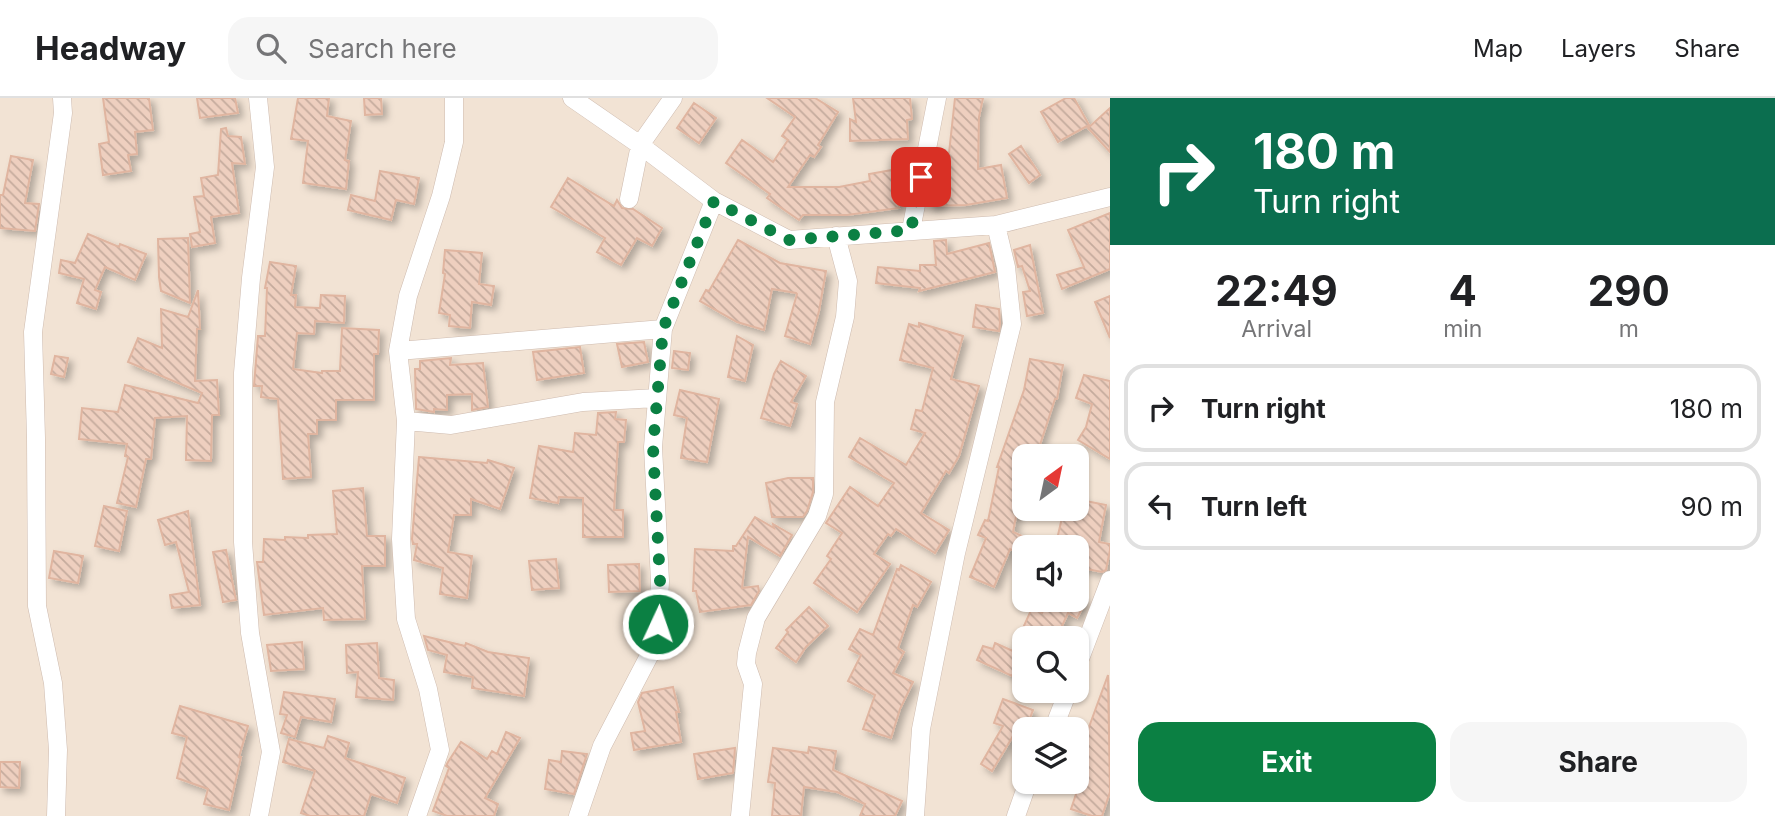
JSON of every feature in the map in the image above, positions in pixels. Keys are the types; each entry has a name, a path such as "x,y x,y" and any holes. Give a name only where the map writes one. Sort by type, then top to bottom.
{"street":[{"path":"56,816 58,750 53,683 37,606 37,451 33,332 63,113 62,98"},
{"path":"258,98 265,167 251,278 243,373 243,542 250,634 271,752 259,816"},
{"path":"417,816 440,750 428,689 406,620 401,539 406,421 398,351 408,296 441,196 454,142 454,98"},
{"path":"572,98 714,201 789,240 996,225 1110,197"},
{"path":"629,199 640,145 673,98"},
{"path":"911,230 937,98"},
{"path":"578,816 602,746 650,654 658,624 660,581 653,447 663,329 714,201"},
{"path":"915,816 920,729 956,553 1012,324 1006,267 996,225"},
{"path":"740,816 753,684 747,664 748,644 756,618 817,516 824,494 825,402 845,317 848,281 835,236"},
{"path":"398,351 663,329"},
{"path":"406,421 451,425 583,402 657,398"},
{"path":"1089,635 1110,580"},
{"path":"1016,816 1024,794"}],"shaded area":[{"path":"0,98 1110,98 1110,816 0,816"}],"building":[{"path":"103,98 149,98 153,130 135,132 137,154 128,155 131,171 103,175 99,144 109,142"},
{"path":"197,98 235,98 238,113 200,118"},
{"path":"298,98 329,98 327,116 351,121 345,160 349,161 346,189 303,183 308,141 291,139"},
{"path":"364,98 381,98 382,114 365,115"},
{"path":"767,98 815,98 838,112 818,145 821,147 814,157 810,155 788,187 839,187 870,181 869,174 892,170 899,208 847,215 803,215 799,220 767,198 770,194 726,163 742,140 773,162 788,140 782,136 795,117"},
{"path":"853,98 910,98 912,119 907,120 908,139 850,141 850,119 856,122"},
{"path":"955,98 983,98 979,117 978,169 1001,165 1007,198 966,205 930,206 929,195 938,153 949,153"},
{"path":"1066,98 1074,98 1089,125 1058,142 1041,112"},
{"path":"694,103 716,118 699,143 677,128"},
{"path":"1110,108 1110,152 1088,128"},
{"path":"226,128 228,136 241,137 245,164 232,163 239,213 211,217 215,243 192,247 190,234 200,232 194,197 204,196 201,178 218,175 221,129"},
{"path":"1021,146 1040,175 1029,183 1009,154"},
{"path":"11,156 33,160 25,203 39,204 35,231 0,228 0,195 3,195"},
{"path":"380,171 419,178 414,204 396,200 391,220 348,210 351,195 375,201"},
{"path":"568,178 614,206 617,200 622,208 633,209 662,228 652,246 637,238 621,265 597,252 605,238 551,207"},
{"path":"1110,213 1110,269 1062,289 1057,275 1084,267 1068,230"},
{"path":"88,234 119,247 120,244 146,254 135,280 105,267 95,290 101,292 96,309 77,303 84,279 59,273 61,260 75,263"},
{"path":"188,238 190,303 161,291 159,277 158,239"},
{"path":"738,240 780,263 826,271 810,344 785,336 796,293 772,289 764,330 737,322 700,301 706,290 709,291"},
{"path":"946,240 947,254 989,243 995,272 919,291 920,288 876,283 878,267 920,271 920,265 936,265 934,241"},
{"path":"1030,245 1043,313 1027,316 1023,292 1030,291 1022,266 1018,267 1014,250"},
{"path":"445,250 482,253 479,284 494,286 491,305 472,302 470,328 449,326 450,315 439,313 445,274"},
{"path":"270,262 296,266 291,295 296,295 295,307 320,308 321,295 345,296 344,323 315,321 314,334 297,333 293,369 322,373 340,371 342,328 379,330 378,354 374,354 374,400 336,400 336,420 317,420 317,434 308,434 311,477 283,479 278,399 261,397 262,386 254,386 258,336 265,336 265,288"},
{"path":"198,290 200,329 197,329 195,381 217,380 219,415 212,415 211,461 186,460 187,416 155,418 151,459 146,459 136,507 117,503 128,457 125,456 127,444 79,439 82,408 118,412 125,385 198,403 202,393 128,362 138,338 162,348 161,309 188,317"},
{"path":"1110,296 1110,338 1095,302"},
{"path":"976,305 999,309 999,331 973,327"},
{"path":"919,323 963,336 951,379 979,386 959,456 949,473 946,471 921,513 949,530 935,553 896,529 891,536 888,534 874,554 890,564 857,612 814,583 831,559 827,556 842,533 826,523 850,487 878,506 894,483 849,457 860,438 906,465 925,433 911,429 916,410 922,411 933,368 900,360 909,324 919,327"},
{"path":"737,336 753,345 745,381 728,377"},
{"path":"644,342 648,362 622,367 617,344"},
{"path":"580,347 584,373 537,380 533,352"},
{"path":"674,351 690,353 688,370 672,368"},
{"path":"55,356 68,358 64,377 51,374"},
{"path":"451,358 450,365 483,363 488,407 472,410 472,394 447,395 447,410 434,409 434,412 416,409 415,369 420,369 420,361"},
{"path":"1030,359 1063,365 1057,399 1040,444 1012,444 1012,522 1015,522 1013,532 1020,535 1012,535 1012,550 1010,549 994,587 970,577 986,538 978,535 985,520 988,521 997,467 1024,390"},
{"path":"781,361 806,376 791,402 797,404 790,426 761,418 774,374"},
{"path":"1084,375 1110,381 1110,459 1089,444 1078,440 1086,427 1092,404 1076,398"},
{"path":"680,390 719,399 707,462 681,458 687,418 674,415"},
{"path":"616,412 615,419 626,420 624,442 618,442 614,510 623,510 623,537 583,537 583,498 559,497 558,503 530,498 539,446 573,452 575,433 596,435 598,413"},
{"path":"419,457 487,463 488,460 514,468 500,509 471,499 471,515 454,515 448,552 472,556 467,598 440,594 443,568 414,560 417,544 413,544 412,539"},
{"path":"788,478 813,478 813,492 807,511 803,517 772,517 766,483"},
{"path":"363,488 367,536 385,536 385,566 362,566 365,619 324,620 323,608 264,615 257,562 263,562 264,539 285,540 285,537 308,538 308,535 337,534 333,491"},
{"path":"1089,502 1106,505 1099,542 1110,544 1106,570 1102,572 1089,570 1089,535 1058,535 1061,522 1089,521"},
{"path":"104,506 127,511 119,551 95,546"},
{"path":"188,511 200,605 172,608 170,595 189,592 176,542 165,545 158,520"},
{"path":"755,517 792,535 780,556 748,537 742,588 758,586 759,591 751,605 700,612 696,591 693,591 695,549 733,551 733,546 736,546"},
{"path":"226,550 236,600 223,602 213,552"},
{"path":"54,551 83,556 78,583 49,578"},
{"path":"556,559 559,588 532,590 529,561"},
{"path":"639,564 640,591 609,592 608,565"},
{"path":"901,565 931,582 917,607 913,605 898,648 904,652 893,673 913,682 900,709 891,738 863,729 875,695 848,681 861,655 849,649 860,629 873,635 897,569 899,570"},
{"path":"809,607 828,626 806,647 796,662 776,648 788,632 786,630"},
{"path":"1030,612 1080,612 1077,618 1068,613 1062,626 1024,626"},
{"path":"424,636 465,646 466,643 488,652 529,658 524,696 472,688 473,677 444,672 447,655 428,650"},
{"path":"302,642 304,669 271,671 267,645"},
{"path":"377,643 379,678 394,680 393,700 356,697 358,672 347,673 346,645"},
{"path":"995,643 1012,651 1012,676 977,660 983,646 993,649"},
{"path":"1108,675 1110,792 1102,816 1092,816 1071,809 1076,794 1089,794 1089,727"},
{"path":"673,687 679,712 676,712 681,742 634,750 631,733 645,731 638,702 642,693"},
{"path":"284,692 335,699 331,722 301,717 295,737 281,733 287,715 280,714"},
{"path":"1003,699 1033,710 1030,717 1012,717 1012,738 992,771 981,764 1003,726 994,723"},
{"path":"180,706 248,726 229,810 204,804 208,789 177,778 187,737 172,733"},
{"path":"506,732 520,738 485,798 498,804 494,816 447,816 433,811 449,768 446,766 461,742 487,759 492,751 497,754"},
{"path":"328,736 349,743 345,758 405,778 397,803 371,794 364,816 310,816 301,813 315,771 283,762 289,739 324,748"},
{"path":"809,747 836,751 833,770 902,801 895,816 860,816 865,804 837,792 804,787 801,816 772,816 775,783 768,782 773,748 808,753"},
{"path":"735,748 733,773 698,779 694,754"},
{"path":"562,751 587,754 574,794 545,789 549,760 561,762"},
{"path":"0,762 20,762 19,788 0,787"}],"route":[{"path":"658,624 660,581 653,447 663,329 714,201 789,240 911,230 921,177"}]}
